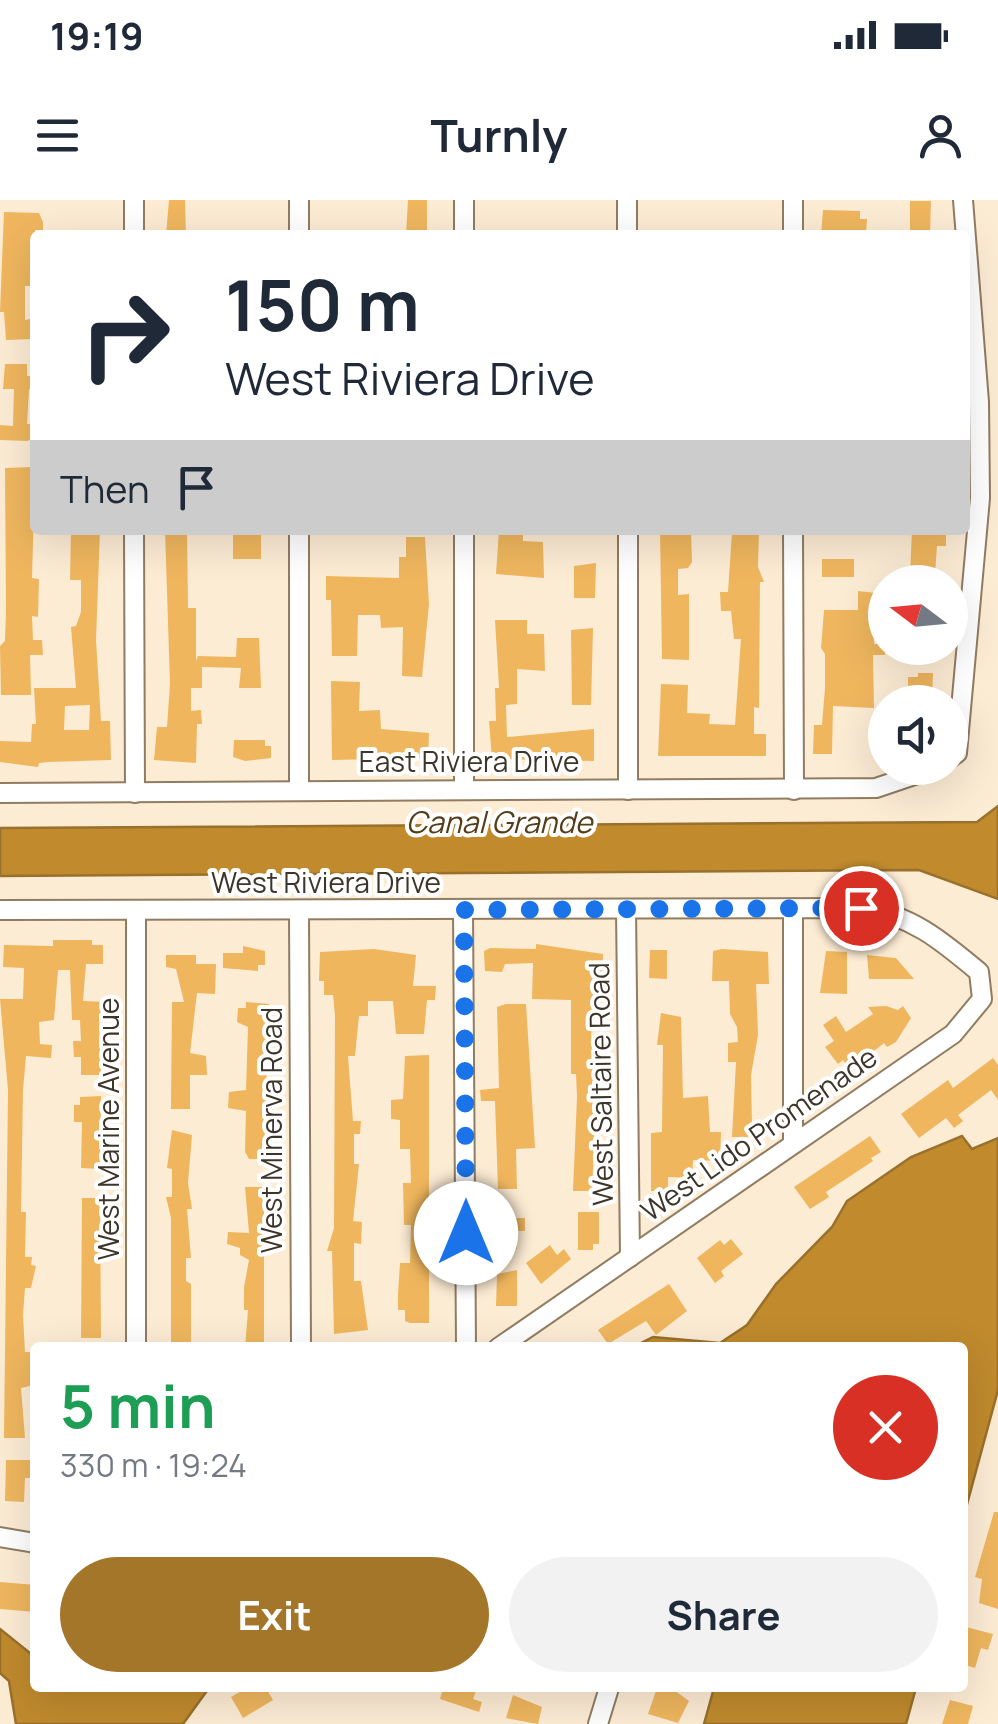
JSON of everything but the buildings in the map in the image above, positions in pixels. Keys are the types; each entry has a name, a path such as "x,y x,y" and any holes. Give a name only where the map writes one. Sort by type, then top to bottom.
{"street":[{"path":"134,200 134,230"},
{"path":"299,200 299,230"},
{"path":"464,200 464,230"},
{"path":"627,200 628,230"},
{"path":"793,200 793,230"},
{"path":"963,200 965,230"},
{"path":"961,685 980,498 978,384 970,286"},
{"path":"134,535 134,794"},
{"path":"299,535 300,790"},
{"path":"464,535 464,790"},
{"path":"628,535 628,790"},
{"path":"793,535 794,790"},
{"name":"East Riviera Drive","path":"0,794 794,790 885,785"},
{"name":"West Saltaire Road","path":"626,909 630,1257"},
{"path":"793,909 794,1144"},
{"name":"West Riviera Drive","path":"0,910 889,912 943,942"},
{"name":"West Marine Avenue","path":"136,910 136,1342"},
{"path":"464,910 466,1342"},
{"name":"West Minerva Road","path":"299,912 300,1342"},
{"name":"West Lido Promenade","path":"507,1342 953,1034 982,999 980,972 943,942"},
{"path":"0,1537 30,1542"},
{"path":"598,1724 608,1692"}],"shaded area":[{"path":"998,806 998,899 919,870 0,876 0,828 977,822"},
{"path":"962,1136 972,1149 998,1138 998,1390 968,1501 968,1342 722,1342 747,1325 776,1284 832,1227 847,1201 911,1157"},
{"path":"653,1337 709,1342 643,1342"},
{"path":"0,1629 30,1653 30,1692 206,1692 183,1724 16,1724 9,1681 0,1673"},
{"path":"713,1692 915,1692 906,1724 704,1724"}],"route":[{"path":"466,1233 464,910 861,908"}],"water label":[{"name":"Canal Grande","path":"499,823"}]}
